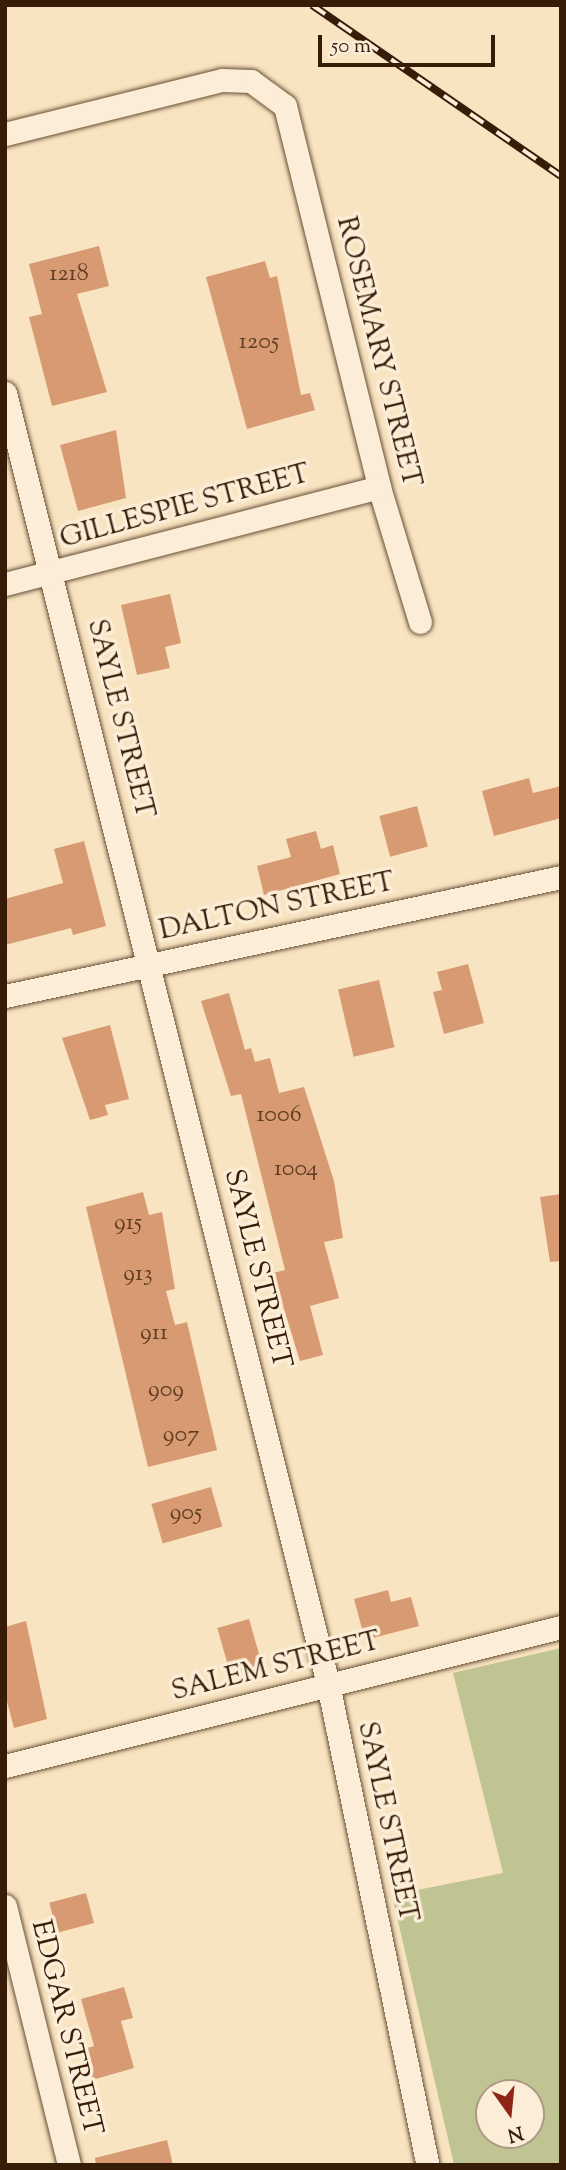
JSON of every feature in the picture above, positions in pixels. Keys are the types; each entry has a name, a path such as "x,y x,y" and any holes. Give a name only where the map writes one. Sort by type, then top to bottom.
{"street":[{"name":"ROSEMARY STREET","path":"5,134 222,80 251,82 278,98 301,156 379,487 420,622"},
{"name":"SAYLE STREET","path":"5,393 151,964 328,1684 428,2165"},
{"name":"GILLESPIE STREET","path":"5,584 379,487"},
{"name":"DALTON STREET","path":"5,996 561,877"},
{"name":"SALEM STREET","path":"5,1766 561,1627"},
{"name":"EDGAR STREET","path":"5,1906 69,2165"}],"green space":[{"path":"561,1648 561,2165 454,2165 392,1895 503,1873 453,1673"}],"building":[{"path":"99,246 109,286 77,294 107,392 52,406 29,317 42,314 29,264"},
{"path":"265,261 270,278 277,276 301,395 310,393 315,410 247,429 206,277"},
{"path":"116,430 126,498 78,511 60,445"},
{"path":"170,594 181,643 165,647 170,668 137,675 121,605"},
{"path":"529,778 533,793 561,786 561,818 494,836 482,791"},
{"path":"417,806 428,847 390,857 379,816"},
{"path":"316,831 321,849 333,845 340,874 264,895 257,866 291,857 286,839"},
{"path":"84,841 106,926 73,935 71,928 5,945 5,899 63,883 54,849"},
{"path":"468,964 484,1023 444,1034 433,992 442,990 437,972"},
{"path":"379,980 395,1047 354,1057 338,989"},
{"path":"229,993 245,1050 251,1048 255,1062 270,1058 279,1093 304,1087 334,1181 343,1238 324,1242 339,1298 310,1306 323,1355 300,1361 273,1273 285,1270 241,1094 231,1096 201,1001"},
{"path":"110,1025 129,1099 105,1105 108,1115 90,1120 62,1038"},
{"path":"143,1192 149,1215 162,1212 175,1289 166,1291 175,1325 187,1322 217,1450 148,1467 86,1207"},
{"path":"561,1194 561,1261 550,1262 540,1197"},
{"path":"211,1487 222,1526 163,1544 151,1504"},
{"path":"388,1590 391,1602 411,1597 419,1626 365,1640 354,1599"},
{"path":"249,1619 262,1665 231,1674 217,1628"},
{"path":"26,1621 47,1719 14,1728 5,1694 5,1627"},
{"path":"86,1893 94,1923 57,1933 49,1903"},
{"path":"124,1987 133,2018 121,2021 134,2068 92,2080 84,2049 94,2046 81,1999"},
{"path":"167,2140 173,2165 96,2165 95,2158"}],"railway":[{"path":"312,5 561,176"}]}
